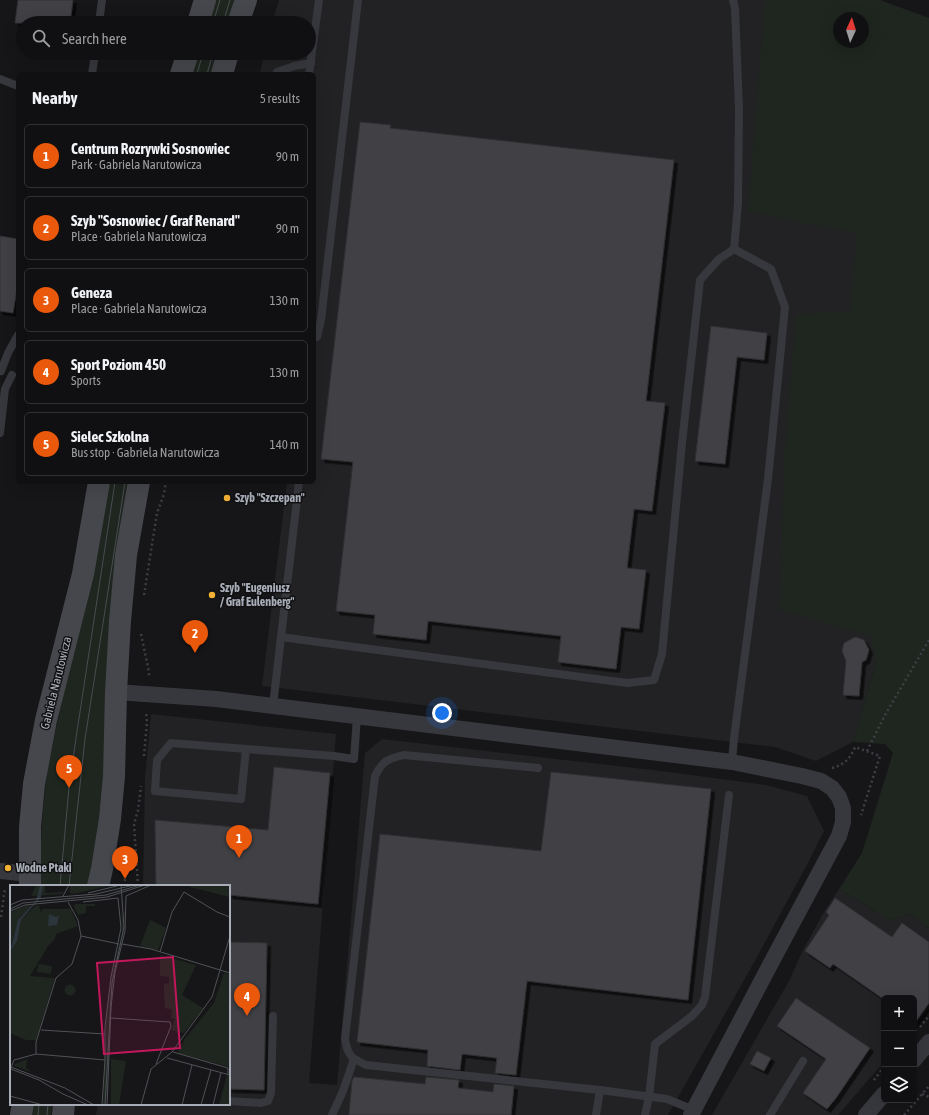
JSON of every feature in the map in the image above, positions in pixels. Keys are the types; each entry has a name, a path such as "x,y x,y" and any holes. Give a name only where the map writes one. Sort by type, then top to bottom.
{"street":[{"path":"200,16 205,0"},
{"path":"240,16 246,0"},
{"path":"182,72 186,60"},
{"path":"223,72 226,60"},
{"name":"Gabriela Narutowicza","path":"30,880 30,827 34,784 46,720 83,574 98,484"},
{"path":"98,885 110,820 114,776 116,692 126,555 139,484"},
{"path":"116,692 273,706 732,762 822,781 832,788 839,797 843,808 843,822 839,836 692,1112"},
{"path":"4,871 30,880"},
{"path":"917,1056 929,1042"},
{"path":"866,1115 881,1098"},
{"path":"21,1115 22,1105"},
{"path":"63,1115 64,1105"}],"lane":[{"path":"100,16 102,0"},
{"path":"316,24 319,0"},
{"path":"316,337 321,320 358,0"},
{"path":"733,0 735,8 740,108 738,203 734,249"},
{"path":"92,72 94,60"},
{"path":"309,72 311,60"},
{"path":"277,72 294,66 311,63"},
{"path":"0,79 16,85"},
{"path":"281,637 627,683 654,680 662,654 682,443 700,280 719,259 734,249"},
{"path":"732,762 768,479 785,307 771,269 734,249"},
{"path":"0,433 6,389 15,376 0,371 16,339"},
{"path":"273,706 299,484"},
{"path":"246,749 241,799 155,791 157,760 171,742 354,759 357,717"},
{"path":"538,768 404,755 391,758 380,766 375,776 345,1039 347,1050 354,1060 366,1065 600,1090 668,1099 692,1112"},
{"path":"645,1115 649,1097 655,1044 692,1016 702,1005 705,997 729,795"},
{"path":"230,1102 261,1103 268,1101 271,1093 273,1016"},
{"path":"332,1115 354,1060"},
{"path":"770,1115 803,1061"},
{"path":"596,1115 600,1090"}],"path":[{"path":"144,597 157,513 164,494 166,484"},
{"path":"140,631 149,672 147,694"},
{"path":"867,751 885,715 929,640"},
{"path":"828,768 837,767 847,761 855,747 880,756 860,817"},
{"path":"134,824 138,885"},
{"path":"1,917 4,871"},
{"path":"124,885 125,879"},
{"path":"919,1027 929,1016"},
{"path":"904,1115 929,1086"},
{"path":"922,1094 929,1097"}],"shaded area":[{"path":"215,0 236,0 230,16 210,16"},
{"path":"279,0 880,0 929,20 876,662 853,742 816,761 775,747 262,686 287,484 316,484 316,72 260,72 263,60 316,60 316,16 274,16"},
{"path":"765,0 880,0 929,18 929,928 909,914 890,920 839,889 862,853 893,753 885,744 853,742 876,662 871,636 780,610 784,461 796,314 850,311 857,233 748,211"},
{"path":"196,60 217,60 213,72 193,72"},
{"path":"109,484 130,484 106,782 89,885 38,885 47,771"},
{"path":"151,714 336,734 309,1083 337,1085 365,753 382,739 661,771 766,785 807,796 824,831 752,966 668,1115 96,1115 98,1105 230,1105 230,885 143,885 145,778"},
{"path":"839,889 890,920 909,914 929,928 929,1009 917,1023 917,995 881,995 881,1065 838,1115 712,1115 789,981 803,950 824,912"},
{"path":"34,1105 52,1105 51,1115 33,1115"}],"building":[{"path":"18,0 73,0 71,16 16,16 15,23"},
{"path":"360,122 391,125 390,128 674,160 646,401 665,403 652,511 634,509 627,568 646,570 639,629 621,627 616,669 558,662 561,636 428,621 426,640 373,634 375,615 336,611 353,462 321,459"},
{"path":"0,236 16,239 16,294 13,313 0,311"},
{"path":"711,326 767,333 764,360 737,357 725,464 695,461"},
{"path":"855,637 864,640 869,650 866,660 862,662 859,696 843,695 846,661 842,651 844,643"},
{"path":"274,767 330,773 318,904 230,895 230,885 156,885 155,820 268,830"},
{"path":"551,772 711,789 688,1000 527,981 516,1075 495,1073 497,1058 462,1054 460,1070 427,1066 428,1050 357,1042 380,834 541,851"},
{"path":"835,898 892,937 902,923 929,942 929,1003 917,1020 917,995 881,995 881,997 833,964 830,968 805,951 829,915 826,912"},
{"path":"230,942 267,943 264,1090 230,1089"},
{"path":"796,998 870,1048 827,1109 803,1093 826,1059 777,1026"},
{"path":"757,1051 771,1058 764,1071 750,1064"},
{"path":"354,1077 425,1084 426,1077 459,1080 458,1088 493,1092 494,1084 514,1086 511,1115 349,1115 352,1081"}],"tram line":[{"path":"215,16 220,0"},
{"path":"225,16 230,0"},
{"path":"198,72 201,60"},
{"path":"208,72 211,60"},
{"path":"60,885 69,788 115,484"},
{"path":"69,885 85,739 125,484"},
{"path":"38,1115 39,1105"},
{"path":"47,1115 48,1105"}],"place":[{"name":"Szyb \"Szczepan\"","path":"227,498"},
{"name":"Szyb \"Eugeniusz / Graf Eulenberg\"","path":"212,595"},
{"name":"Szyb \"Sosnowiec / Graf Renard\"","path":"195,653"},
{"name":"Sielec Szkolna","path":"69,788"},
{"name":"Centrum Rozrywki Sosnowiec","path":"239,858"},
{"name":"Wodne Ptaki","path":"8,868"},
{"name":"Geneza","path":"125,879"},
{"name":"Sport Poziom 450","path":"247,1016"}]}
